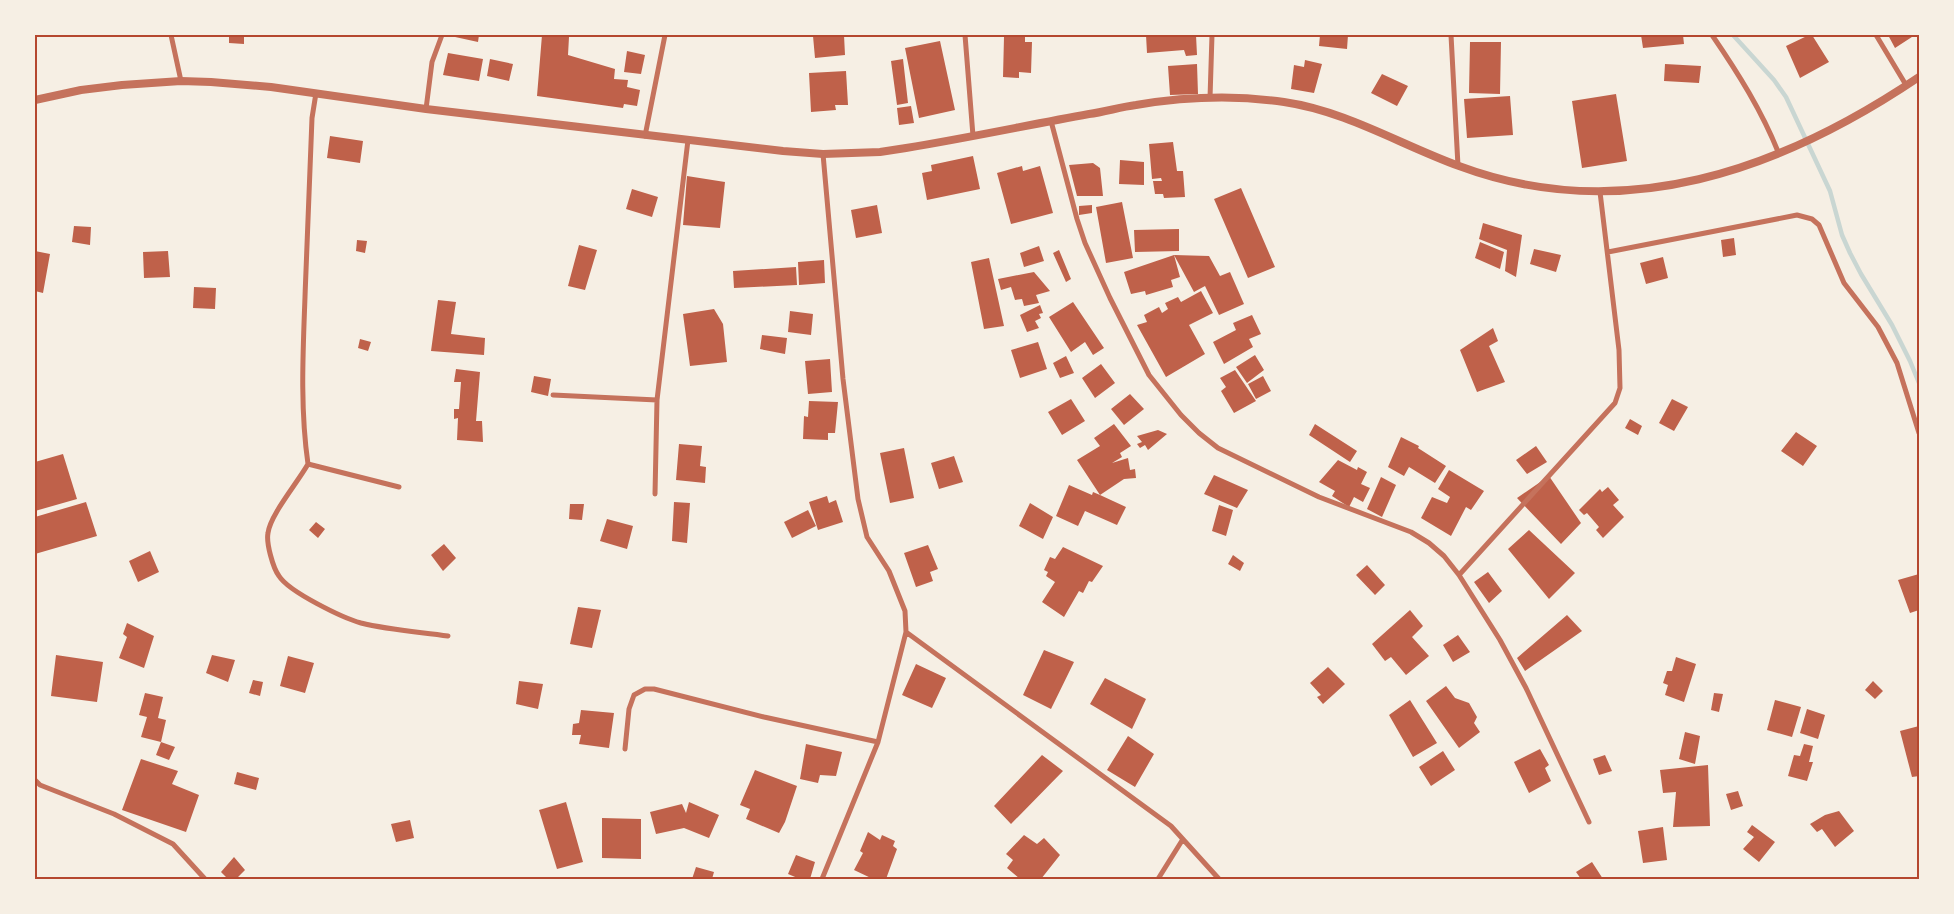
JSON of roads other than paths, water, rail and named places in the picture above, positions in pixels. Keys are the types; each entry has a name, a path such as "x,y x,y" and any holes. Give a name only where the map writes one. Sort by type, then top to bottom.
{"street":[{"path":"171,35 181,81"},
{"path":"426,109 432,62 442,35"},
{"path":"645,136 664,35"},
{"path":"965,35 973,136"},
{"path":"1210,98 1212,35"},
{"path":"1451,35 1458,166"},
{"path":"1712,35 1768,125 1778,154"},
{"path":"1876,35 1906,85"},
{"path":"35,100 81,90 122,85 181,81 254,85 426,109 539,121 645,136 737,147 823,154 880,152 1137,105 1210,98 1286,102 1346,119 1458,166 1491,177 1520,183 1600,192 1632,191 1717,176 1778,154 1819,137 1919,76"},
{"path":"316,93 312,118 304,328 303,406 304,438 308,464 272,519 267,533 272,558 280,577 304,596 331,611 361,623 448,636"},
{"path":"1051,121 1085,243 1149,375 1181,415 1199,434 1218,448 1319,497 1411,532 1429,543 1444,556 1500,640 1526,688 1589,822"},
{"path":"655,494 657,400 688,140"},
{"path":"822,879 878,742 906,632 904,611 889,570 867,537 858,500 844,388 823,154"},
{"path":"1458,575 1615,403 1620,388 1620,350 1600,192"},
{"path":"1608,252 1790,216 1798,215 1812,219 1819,225 1844,283 1878,327 1897,363 1919,433"},
{"path":"553,395 657,400"},
{"path":"308,464 399,487"},
{"path":"906,632 1171,826 1219,879"},
{"path":"625,749 629,709 634,695 644,689 654,688 764,717 878,742"},
{"path":"35,780 40,785 114,814 173,844 205,879"},
{"path":"1158,879 1183,839"}],"waterway":[{"path":"1733,35 1774,80 1786,97 1830,191 1842,235 1850,253 1892,325 1919,383"}]}
